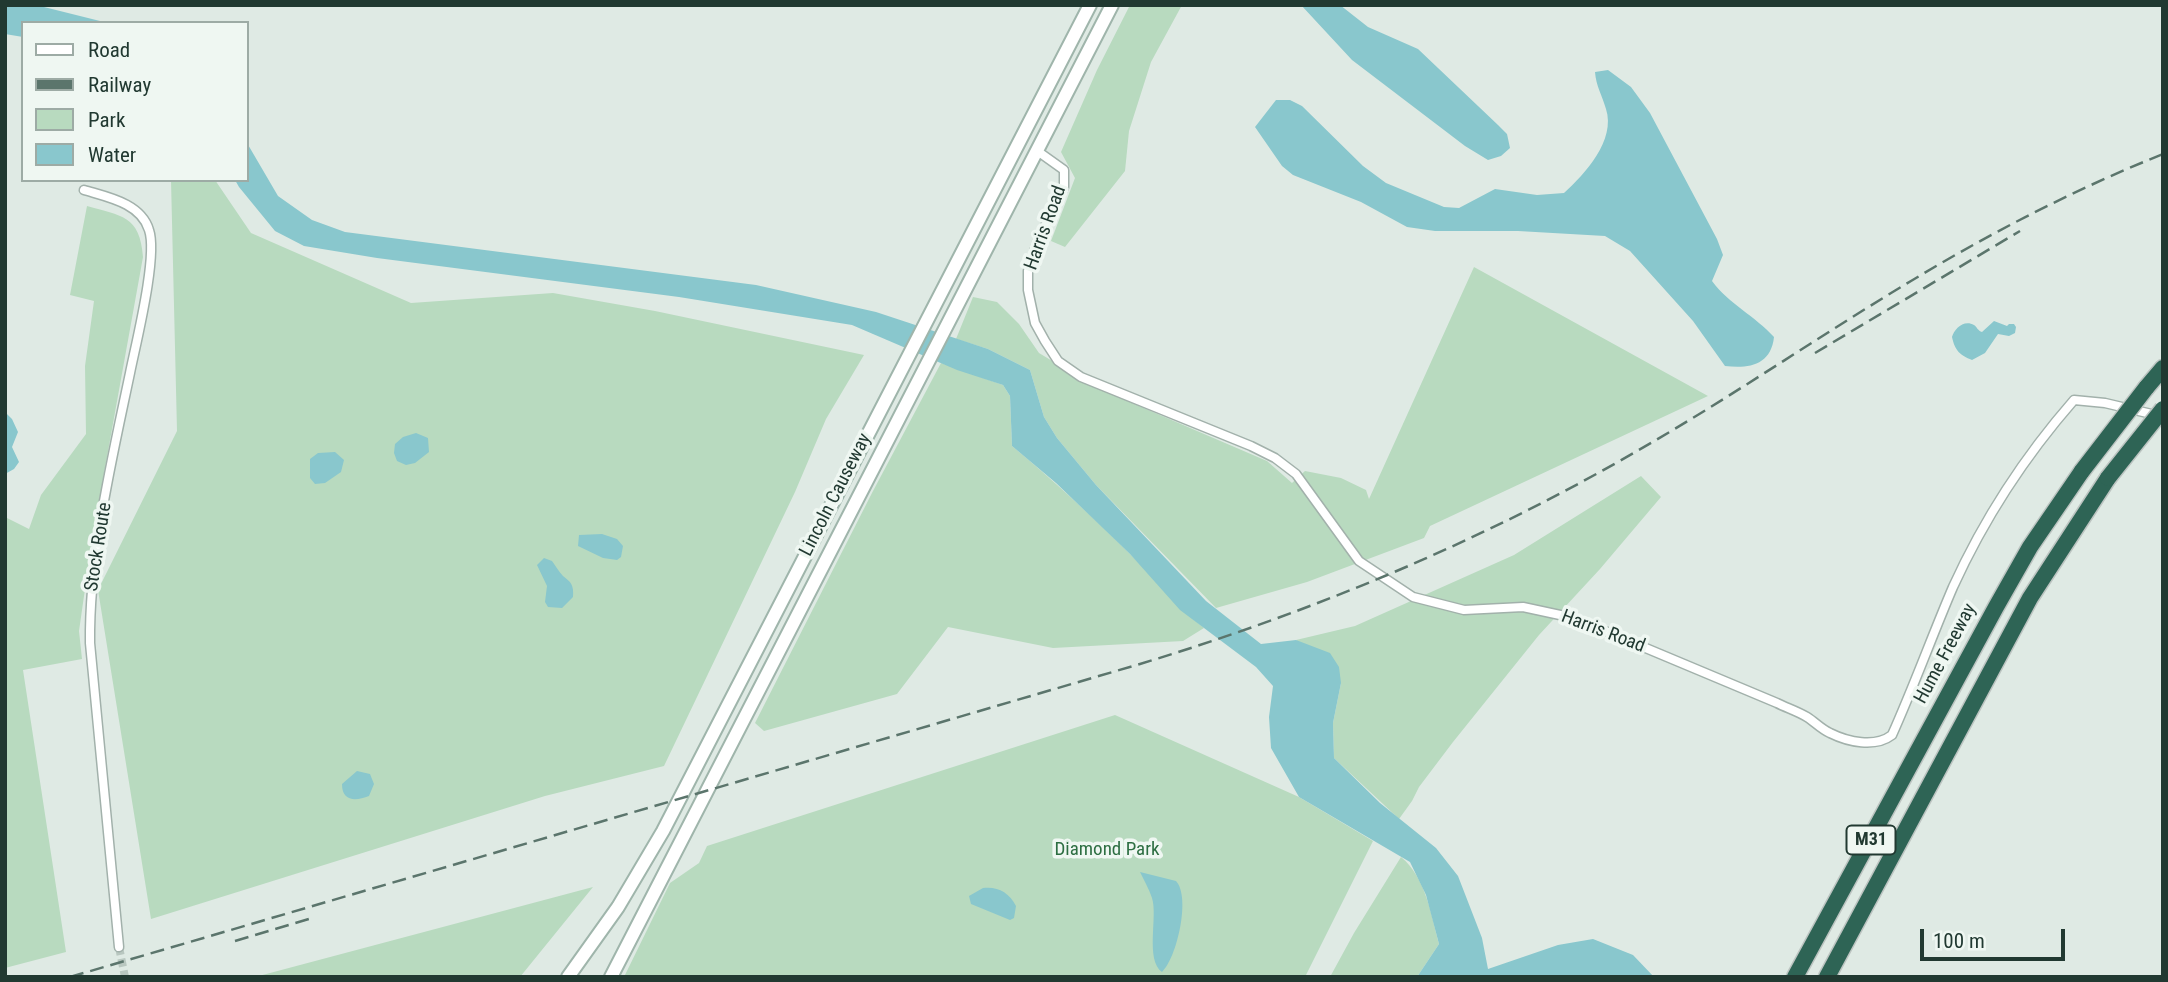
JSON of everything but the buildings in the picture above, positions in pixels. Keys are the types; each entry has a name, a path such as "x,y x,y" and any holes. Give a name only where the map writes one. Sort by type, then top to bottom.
{"highway":[{"name":"Hume Freeway","path":"1795,977 2030,547 2081,471 2163,368"},
{"name":"M31","path":"1827,977 2030,598 2108,478 2163,409"}],"main road":[{"name":"Lincoln Causeway","path":"568,977 618,907 663,831 1090,5"},
{"name":"Lincoln Causeway","path":"611,977 1112,5"},
{"path":"1019,141 1036,150"}],"street":[{"name":"Harris Road","path":"1036,150 1064,170 1064,187 1037,243 1028,271 1028,290 1035,323 1058,362 1081,377 1275,457 1297,474 1359,561 1413,597 1464,610 1522,607 1574,618 1806,716 1830,733 1855,740 1874,744 1892,735 1954,586 1991,513 2036,446 2074,400 2105,403 2163,416"},
{"name":"Stock Route","path":"84,190 119,200 139,214 149,230 151,243 146,291 103,516 90,612 94,688 119,947"}],"green space":[{"path":"1130,5 1182,5 1151,62 1129,131 1125,171 1065,247 1051,241 1075,178 1061,152 1097,70"},
{"path":"171,182 216,182 251,233 411,303 553,293 655,311 864,355 826,419 795,492 664,766 545,796 151,919 98,590 177,431"},
{"path":"87,206 119,215 133,225 138,233 143,257 92,540 79,631 82,659 23,670 66,952 5,968 5,517 29,529 41,495 86,434 85,366 94,301 70,295"},
{"path":"1474,267 1708,396 1430,526 1424,538 1307,582 1216,608 1096,485 1057,438 1044,417 1030,370 988,349 956,339 973,297 997,302 1019,324 1039,353 1097,388 1267,461 1292,483 1305,471 1341,478 1366,490 1369,499"},
{"path":"941,363 1003,385 1010,396 1012,446 1100,525 1204,628 1183,641 1053,648 948,627 897,694 764,731 755,723"},
{"path":"1641,476 1661,497 1539,635 1453,742 1399,819 1334,758 1333,723 1341,683 1296,640 1355,626 1514,555"},
{"name":"Diamond Park","path":"1115,715 1299,797 1373,841 1305,977 624,977 670,883 699,863 707,846"},
{"path":"1401,857 1422,886 1439,944 1417,977 1330,977 1354,933"},
{"path":"593,887 520,977 255,977"}],"water":[{"path":"5,5 36,5 100,21 21,21 21,37 5,34"},
{"path":"1301,5 1340,5 1368,27 1418,49 1507,134 1510,148 1501,156 1488,160 1465,146 1352,60"},
{"path":"1608,70 1631,87 1650,113 1717,239 1723,255 1712,281 1774,337 1768,354 1757,363 1742,367 1725,366 1693,321 1630,251 1605,236 1518,231 1435,231 1407,227 1361,202 1293,175 1282,166 1255,127 1276,100 1290,100 1302,106 1363,166 1386,183 1444,207 1459,208 1495,189 1537,195 1564,193 1597,156 1607,133 1606,109 1595,72"},
{"path":"248,145 278,196 312,220 345,232 756,285 876,312 988,349 1030,370 1044,417 1057,438 1096,485 1206,601 1261,644 1296,640 1330,653 1339,667 1341,683 1333,723 1334,758 1380,803 1436,848 1458,876 1482,938 1488,969 1558,945 1593,939 1633,955 1654,977 1417,977 1439,944 1426,895 1410,862 1299,797 1271,748 1269,717 1273,686 1256,667 1180,610 1130,554 1056,483 1012,446 1010,396 1003,385 957,370 852,325 679,297 304,246 275,231 236,182 248,182"},
{"path":"1994,321 2007,326 2014,324 2015,333 2009,336 1998,334 1985,353 1972,360 1959,352 1952,337 1957,328 1970,323 1982,332"},
{"path":"5,412 18,432 12,447 19,462 5,474"},
{"path":"416,433 428,438 429,452 415,463 406,465 397,461 395,444 403,437"},
{"path":"335,452 344,460 341,472 325,483 315,484 310,478 310,459 318,453"},
{"path":"602,534 617,539 623,546 621,557 617,560 603,558 578,546 579,535"},
{"path":"544,558 552,561 572,587 573,597 562,608 548,607 545,602 547,586 537,565"},
{"path":"357,771 370,774 374,784 369,796 351,799 344,794 342,784"},
{"path":"1140,872 1176,881 1180,889 1182,913 1177,941 1168,965 1162,972 1154,958 1152,898"},
{"path":"983,888 998,889 1010,897 1016,906 1014,918 1010,920 971,904 969,896"}],"tunnel":[{"path":"119,947 125,977"}],"railway":[{"path":"70,977 1140,664 1332,597 1457,544 1578,484 1672,431 1972,245 2066,197 2163,154"},
{"path":"1815,353 2020,231"},
{"path":"235,941 309,919"}]}
